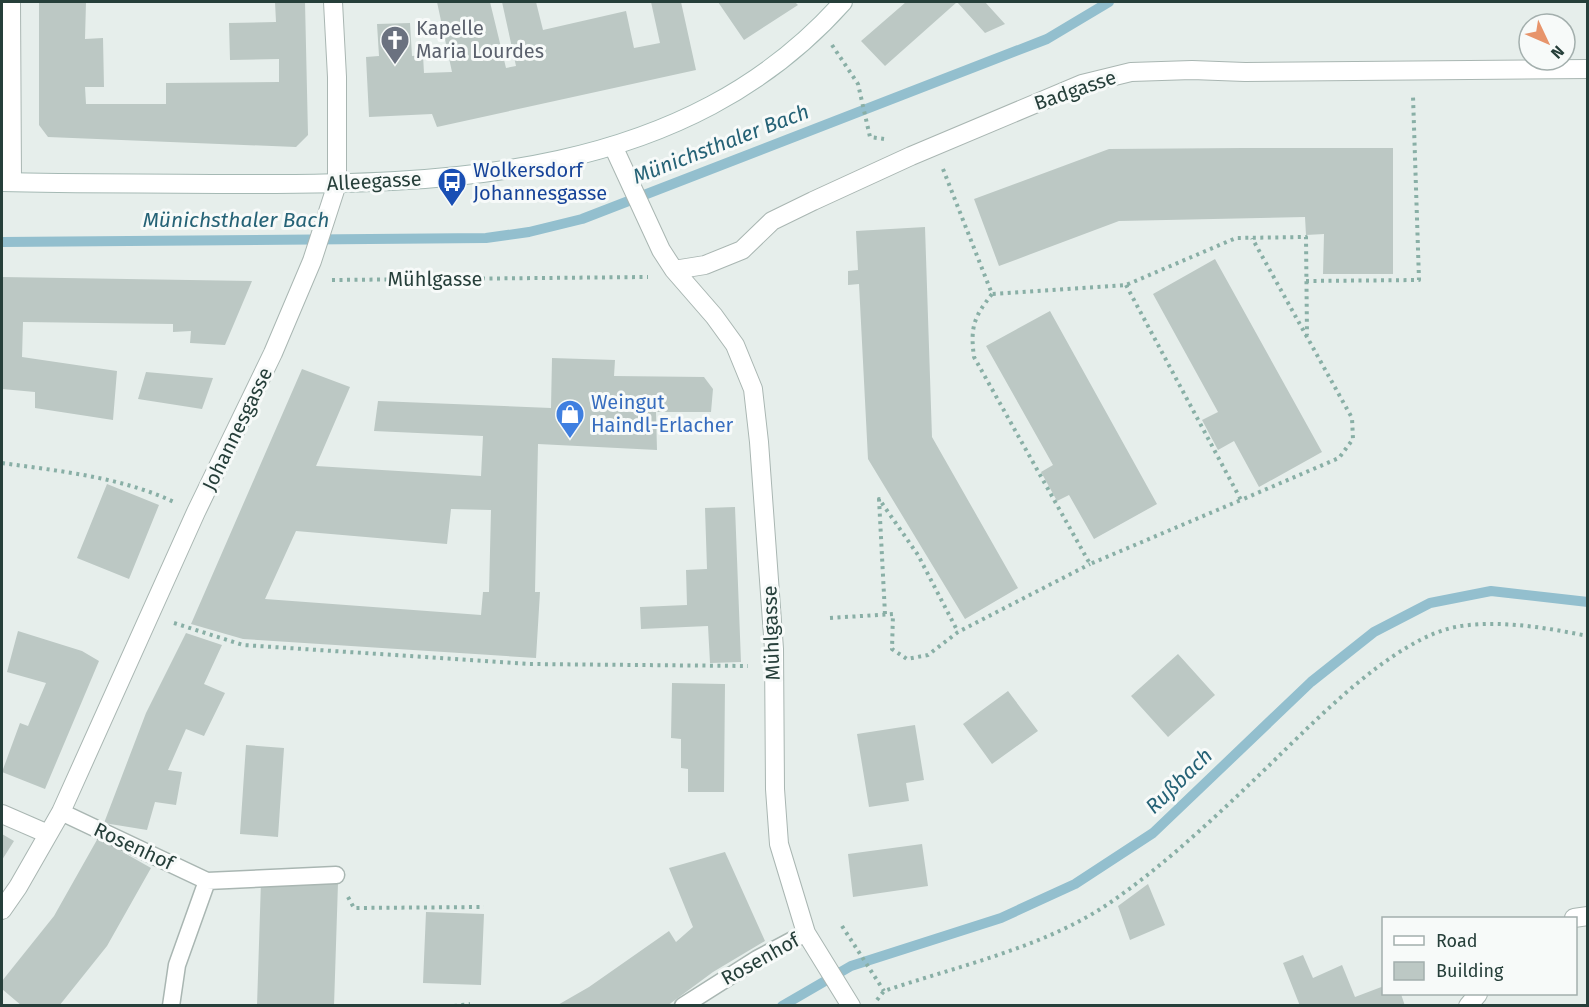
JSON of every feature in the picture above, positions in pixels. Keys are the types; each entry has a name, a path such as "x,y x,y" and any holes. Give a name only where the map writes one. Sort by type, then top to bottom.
{"street":[{"path":"7,182 11,2"},
{"name":"Johannesgasse","path":"2,910 62,812 196,513 273,353 312,261 337,184 333,2"},
{"name":"Alleegasse","path":"7,182 337,184 457,176 535,167 613,146 686,118 733,93 780,61 820,27 843,2"},
{"name":"Badgasse","path":"674,270 705,265 742,250 772,221 935,147 1083,84 1131,72 1587,69"},
{"name":"Mühlgasse","path":"613,146 647,225 674,270 714,316 735,345 753,388 759,442 773,666 779,844 810,939 849,1002"},
{"path":"2,814 48,834"}],"lane":[{"name":"Rosenhof","path":"62,812 207,881 336,875"},
{"path":"171,1005 177,965 207,881"},
{"name":"Rosenhof","path":"683,1005 757,959 810,939"}],"path":[{"path":"820,27 858,84 868,130"},
{"path":"1306,281 1419,280 1412,71"},
{"path":"935,147 992,294"},
{"path":"1090,564 974,357 971,335 977,314 992,294 1126,285 1236,238 1306,237 1307,336"},
{"path":"830,618 893,614 892,649 907,659 928,655 958,632 1090,564 1339,458 1353,439 1352,418 1252,238"},
{"name":"Mühlgasse","path":"304,280 644,278 674,270"},
{"path":"1126,285 1241,500"},
{"path":"2,463 68,472 149,490 196,513"},
{"path":"885,614 879,499 918,555 958,632"},
{"path":"150,616 243,645 529,664 773,666"},
{"path":"873,1005 884,992 999,954 1076,923 1108,904 1203,828 1379,666 1434,634 1460,626 1494,624 1546,628 1587,636"},
{"path":"336,875 354,908 484,906"},
{"path":"842,926 884,992"},
{"path":"454,1005 470,1004"}],"building":[{"path":"39,2 86,2 85,39 103,38 104,87 85,87 86,104 166,104 166,83 279,82 279,59 230,60 229,23 276,22 275,2 305,2 308,135 296,147 48,137 39,125"},
{"path":"437,2 490,2 506,68 516,66 502,2 536,2 543,30 626,11 634,48 660,43 651,2 681,2 696,70 437,127 432,114 369,117 366,57 379,56 377,24 410,23 412,56 423,55 424,73 452,72"},
{"path":"718,2 795,2 798,5 744,40"},
{"path":"906,2 957,2 885,66 861,41"},
{"path":"957,2 985,2 1005,24 985,33"},
{"path":"1393,148 1393,274 1323,274 1324,234 1306,235 1305,217 1119,221 999,266 974,199 1109,149"},
{"path":"925,227 932,437 1018,588 965,619 868,459 859,284 848,285 848,271 858,270 856,231"},
{"path":"1215,259 1322,452 1259,487 1234,441 1218,450 1202,420 1218,412 1153,294"},
{"path":"2,277 252,281 225,345 190,343 191,331 173,332 173,324 23,322 22,357 117,371 113,420 35,408 35,392 2,389"},
{"path":"1050,311 1157,504 1094,539 1069,495 1057,501 1041,472 1053,465 986,346"},
{"path":"552,358 615,360 614,376 704,377 713,389 711,412 656,412 657,450 538,444 535,592 540,592 536,658 243,639 191,624 302,369 350,387 316,466 481,476 483,436 374,431 378,401 551,408","holes":["451,509 491,510 489,592 483,592 481,615 265,599 296,531 447,544"]},
{"path":"146,372 213,378 202,409 138,399"},
{"path":"107,484 159,505 129,579 77,558"},
{"path":"735,507 741,662 710,663 708,626 641,629 640,607 687,605 686,570 707,569 705,508"},
{"path":"18,631 82,651 99,661 45,789 2,772 20,723 28,726 46,683 7,672"},
{"path":"186,633 222,645 204,684 225,693 204,736 186,729 168,770 182,772 176,805 155,802 147,830 104,823 146,713"},
{"path":"1178,654 1215,695 1168,737 1131,696"},
{"path":"672,683 725,684 724,792 688,792 688,769 681,768 681,739 671,738"},
{"path":"1008,691 1038,731 992,764 963,724"},
{"path":"915,725 924,780 906,783 909,801 869,807 857,734"},
{"path":"246,745 284,748 278,837 240,834"},
{"path":"2,834 14,841 2,860"},
{"path":"98,838 151,868 107,946 59,1006 22,1006 2,989 2,981 54,916"},
{"path":"922,844 928,886 853,897 848,854"},
{"path":"725,852 765,941 713,972 667,1006 556,1006 589,987 669,931 676,942 693,927 669,868"},
{"path":"261,881 338,883 334,1006 257,1006"},
{"path":"1148,884 1165,925 1130,940 1118,906"},
{"path":"426,912 484,914 481,985 423,983"},
{"path":"1303,955 1313,978 1342,965 1355,997 1382,987 1382,995 1401,995 1405,1006 1300,1006 1283,963"}],"waterway":[{"name":"Münichsthaler Bach","path":"2,242 486,238 529,232 582,219 1047,39 1109,2"},
{"name":"Rußbach","path":"782,1006 851,966 1001,918 1075,884 1153,833 1311,682 1374,632 1430,603 1491,591 1588,602"}],"place":[{"name":"Kapelle Maria Lourdes","path":"395,66"},
{"name":"Wolkersdorf Johannesgasse","path":"452,208"},
{"name":"Weingut Haindl-Erlacher","path":"570,440"}]}
